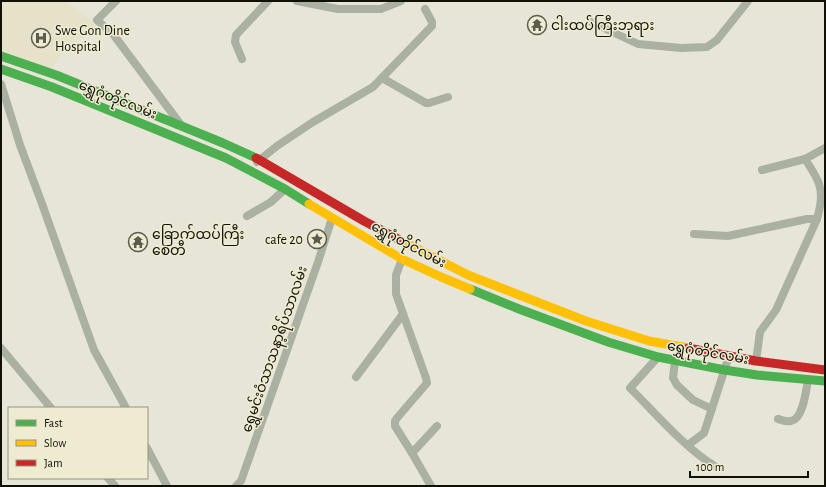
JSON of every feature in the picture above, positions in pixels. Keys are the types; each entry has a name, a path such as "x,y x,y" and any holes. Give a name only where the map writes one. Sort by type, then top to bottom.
{"main road":[{"name":"ရွှေဂုံတိုင်လမ်း","path":"1,56 56,75 224,143 260,160 364,221 468,275 586,321 648,341 756,361 825,370"},
{"name":"ရွှေဂုံတိုင်လမ်း","path":"1,69 52,87 226,158 285,189 402,259 441,277 519,309 608,342 658,357 757,375 825,381"}],"street":[{"path":"116,1 98,20 113,34 182,127"},
{"path":"242,59 235,42 236,35 268,1"},
{"path":"297,1 338,10 381,9 401,1"},
{"path":"591,22 638,44 681,48 706,47 717,40 748,1"},
{"path":"249,170 277,146 313,122 366,91 382,78 432,26 432,22 425,10"},
{"path":"382,78 429,103 448,97"},
{"path":"1,84 20,145 94,350 125,407"},
{"path":"762,170 806,159 825,148"},
{"path":"756,361 760,332 776,310 817,219 821,194 819,185 806,159"},
{"path":"247,216 272,202 285,189"},
{"name":"ရွှေမင်းဝံသာသနာ့ရိပ်သာလမ်း","path":"236,486 241,481 332,218"},
{"path":"694,234 728,236 807,219 817,219"},
{"path":"402,259 396,275 396,294 427,384 397,418 395,421 395,426 431,486"},
{"path":"356,377 403,314"},
{"path":"1,348 50,407"},
{"path":"688,445 704,433 729,356"},
{"path":"658,357 630,388 688,445 716,467"},
{"path":"675,361 673,378 677,385 693,400 712,409"},
{"path":"778,419 790,421 796,419 802,408 808,380"},
{"path":"412,453 437,426"},
{"path":"148,450 168,486"}],"shaded area":[{"name":"Swe Gon Dine Hospital","path":"6,1 66,1 97,25 62,53 50,71 1,52 1,6"}],"traffic: fast":[{"path":"1,56 56,75 223,143 256,158"},
{"path":"1,69 52,87 226,158 285,189 309,204"},
{"path":"470,289 608,342 658,357 757,375 825,381"}],"traffic: slow":[{"path":"309,204 402,259 470,289"},
{"path":"398,239 468,275 586,321 649,341 688,348"}],"traffic: jam":[{"path":"256,158 364,221 398,239"},
{"path":"688,348 756,361 825,370"}],"place":[{"name":"ငါးထပ်ကြီးဘုရား","path":"537,25"},
{"name":"Swe Gon Dine Hospital","path":"41,38"},
{"name":"cafe 20","path":"317,239"},
{"name":"ခြောက်ထပ်ကြီး စေတီ","path":"138,242"}]}
